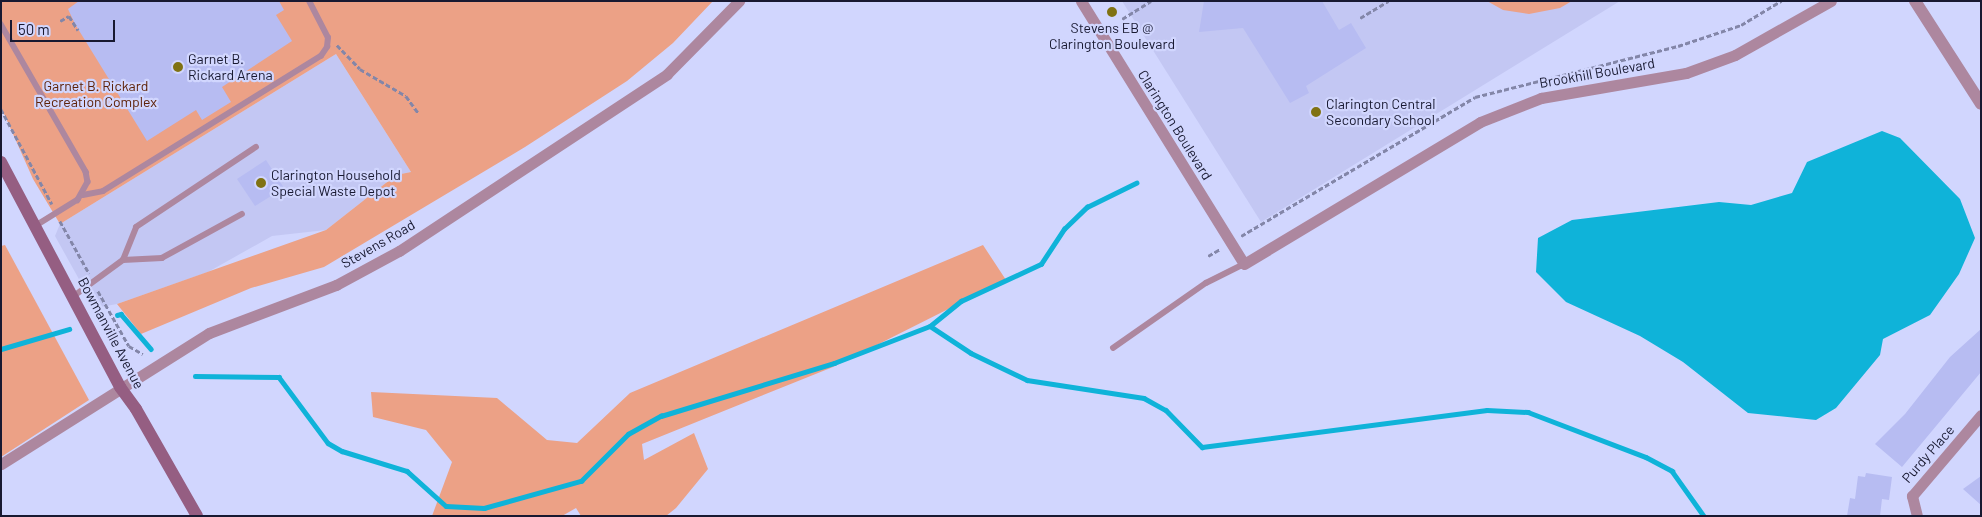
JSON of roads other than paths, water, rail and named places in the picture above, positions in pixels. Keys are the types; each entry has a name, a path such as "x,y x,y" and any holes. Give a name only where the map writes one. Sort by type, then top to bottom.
{"main road":[{"name":"Bowmanville Avenue","path":"1,162 74,296 120,387 136,409 197,516"}],"street":[{"name":"Stevens Road","path":"1,464 120,387 209,333 336,285 399,251 667,74 739,1"},
{"name":"Clarington Boulevard","path":"1081,1 1244,264"},
{"name":"Brookhill Boulevard","path":"1244,264 1480,122 1541,98 1686,73 1735,55 1832,1"},
{"path":"1915,1 1981,104"},
{"name":"Purdy Place","path":"1918,516 1912,496 1981,415"}],"lane":[{"path":"83,195 103,191 321,56 327,47 328,38 309,1"},
{"path":"1,24 84,166 88,182 83,195 73,204 36,226"},
{"path":"74,296 123,260 136,228 256,146"},
{"path":"123,260 162,258 242,214"},
{"path":"1113,348 1206,283 1244,264"}],"waterway":[{"path":"195,376 279,377 328,443 342,451 407,471 446,506 484,508 581,481 628,434 661,416 834,363 930,326 961,301 1041,264 1064,229 1087,207 1136,183"},
{"path":"117,315 121,314 151,349"},
{"path":"930,326 971,353 1027,380 1144,398 1166,410 1202,447 1487,410 1528,412 1646,457 1672,471 1704,516"},
{"path":"1,349 69,329"}],"place":[{"name":"Stevens EB @ Clarington Boulevard","path":"1112,12"},
{"name":"Garnet B. Rickard Arena","path":"178,67"},
{"name":"Clarington Central Secondary School","path":"1316,112"},
{"name":"Clarington Household Special Waste Depot","path":"261,183"}],"park label":[{"name":"Garnet B. Rickard Recreation Complex","path":"96,94"}]}
